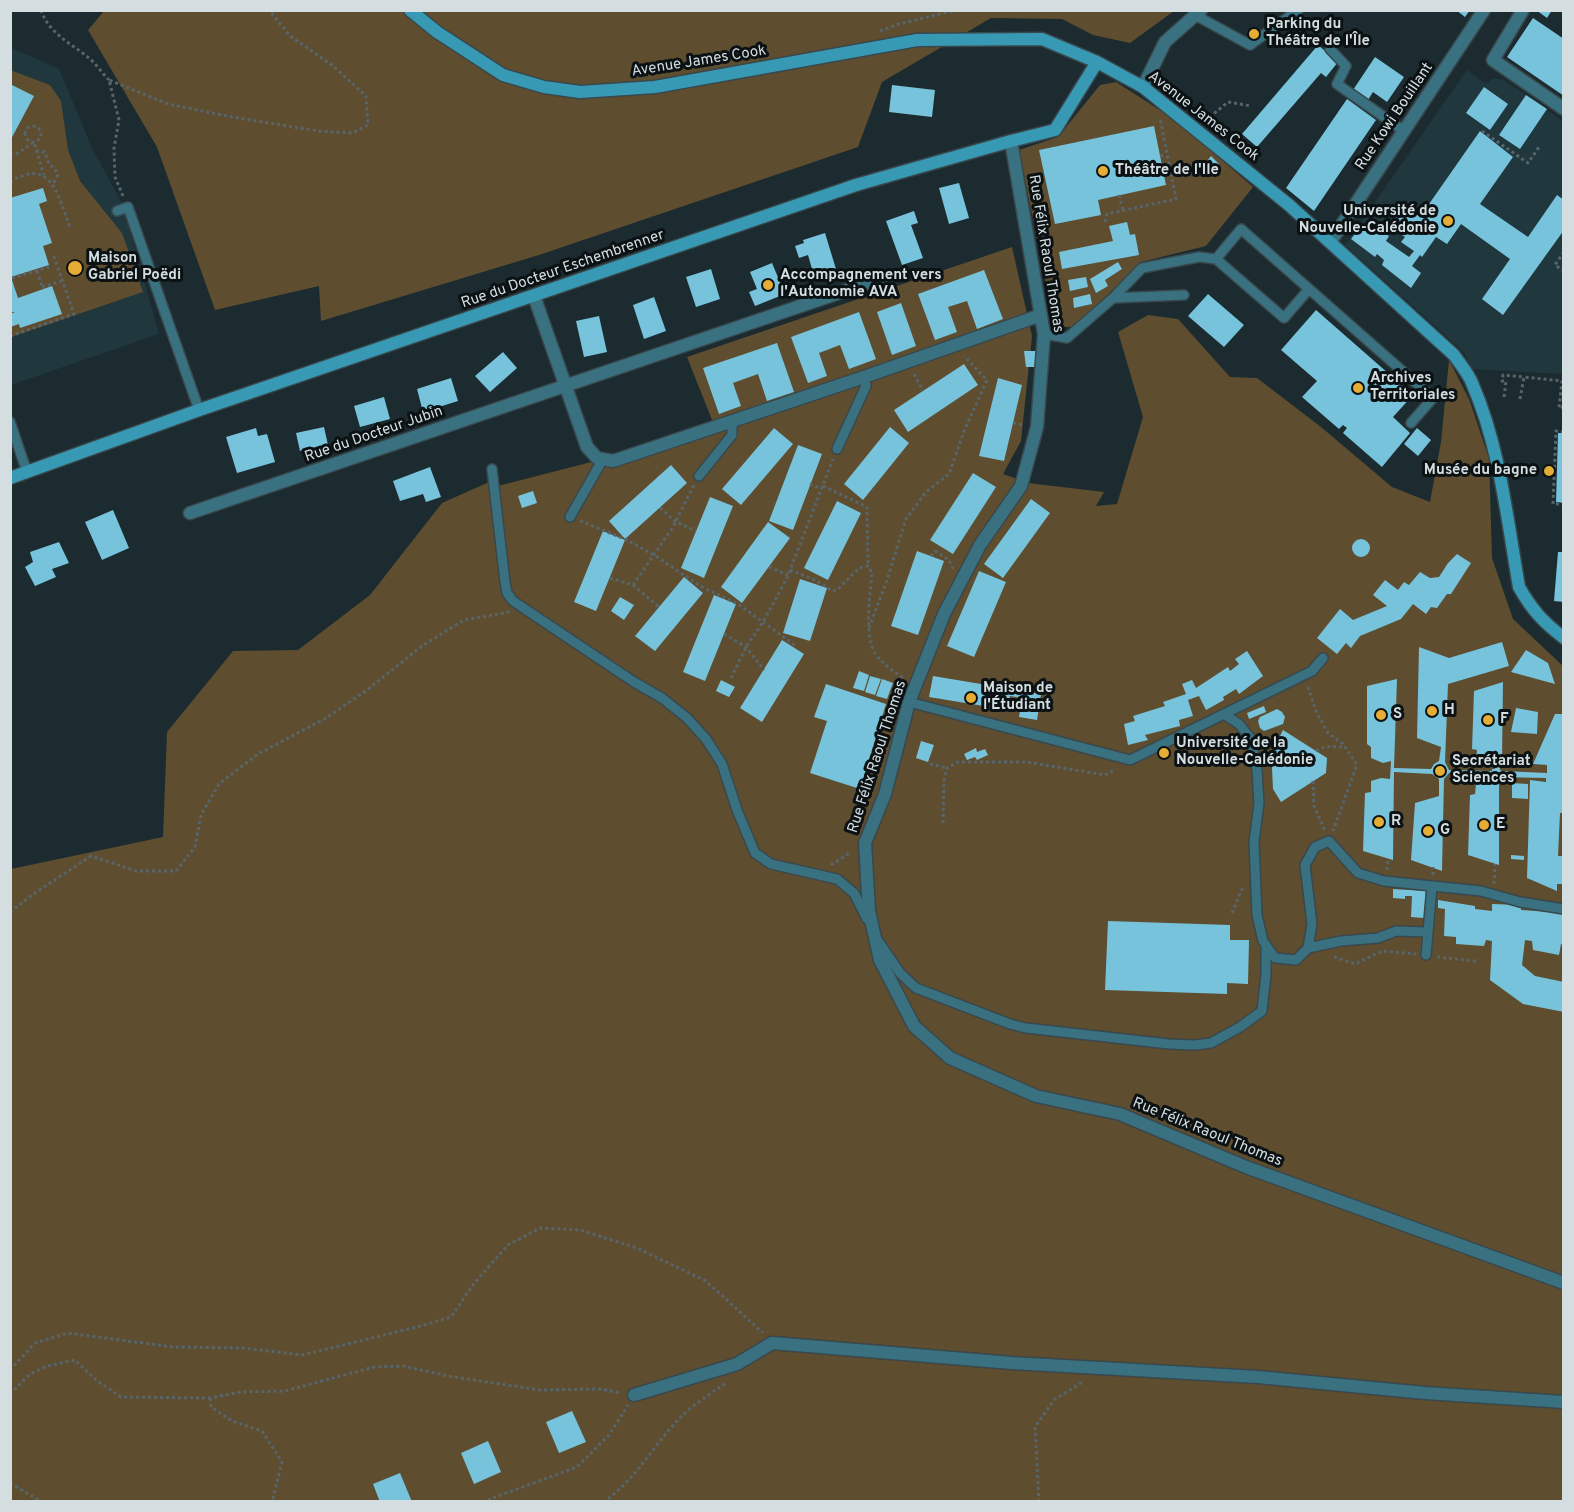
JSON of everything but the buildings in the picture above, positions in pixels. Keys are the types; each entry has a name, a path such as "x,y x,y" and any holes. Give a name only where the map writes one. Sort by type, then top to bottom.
{"main road":[{"name":"Avenue James Cook","path":"410,10 437,32 502,75 544,87 580,92 655,87 917,40 1042,39 1097,62 1143,87 1197,128 1331,241 1454,355 1471,380 1495,454 1519,587 1528,605 1541,621 1563,638"},
{"name":"Rue du Docteur Eschembrenner","path":"10,478 199,410 856,185 1054,130 1097,62"}],"street":[{"name":"Rue Kowi Bouillant","path":"1331,241 1484,10"},
{"path":"1523,10 1492,60 1563,109"},
{"path":"1143,87 1165,42 1198,13"},
{"name":"Rue Félix Raoul Thomas","path":"1011,141 1044,334 1037,427 1021,486 980,545 944,614 909,702 885,794 865,843 869,911 880,960 914,1026 950,1058 1036,1095 1120,1114 1246,1167 1563,1283"},
{"name":"Rue du Docteur Jubin","path":"190,513 889,276"},
{"path":"534,296 587,447 597,458 613,460 864,377 1041,315"},
{"path":"634,1395 737,1364 772,1343 1012,1363 1258,1377 1425,1393 1563,1402"}],"lane":[{"path":"1198,13 1250,45 1298,10"},
{"path":"1330,49 1346,66 1338,84 1404,131"},
{"path":"117,211 128,207 199,410"},
{"path":"1216,259 1241,229 1433,398 1411,423"},
{"path":"1044,334 1067,339 1113,298 1142,268 1199,257 1216,259 1284,318 1309,289"},
{"path":"1113,298 1184,295"},
{"path":"837,449 866,387 864,377"},
{"path":"699,476 732,435 732,420"},
{"path":"10,422 27,472"},
{"path":"570,517 603,459"},
{"path":"492,469 507,593 513,601 634,682 662,698 687,718 706,739 722,764 736,810 755,853 771,864 837,879 854,893 872,932 894,966 916,988 1026,1028 1169,1044 1211,1043 1240,1028 1262,1011 1266,975 1266,945"},
{"path":"909,702 1130,760 1312,671 1323,658"},
{"path":"1225,714 1239,724 1251,739 1257,770 1258,803 1254,842 1257,915 1263,941 1275,958 1296,960 1308,948 1378,938 1396,931 1428,932"},
{"path":"1308,948 1312,924 1305,865 1315,847 1329,841 1358,873 1384,881 1454,887 1563,909"},
{"path":"1426,955 1432,886"}],"path":[{"path":"41,10 45,23 64,41 90,59 109,80 168,104 318,131 352,133 368,125 366,96 332,65 290,36 269,10"},
{"path":"878,32 956,10"},
{"path":"109,80 119,120 114,148 116,177 128,207"},
{"path":"1105,222 1107,214 1176,199 1156,98"},
{"path":"1197,128 1228,102 1251,106"},
{"path":"10,155 18,153 39,140 41,131 35,126 29,127 25,134 26,139 34,142"},
{"path":"1482,131 1528,163 1539,147"},
{"path":"34,142 44,175 52,185 70,227"},
{"path":"36,151 45,152 49,164 58,175 52,185"},
{"path":"1160,156 1166,155"},
{"path":"10,182 22,174 34,172 44,175"},
{"path":"1119,195 1123,210"},
{"path":"1563,252 1555,264 1563,270"},
{"path":"10,336 74,314 53,254"},
{"path":"12,278 49,267"},
{"path":"36,270 43,288 62,281"},
{"path":"869,628 906,519 926,492 949,474 964,431 987,380 954,345"},
{"path":"907,362 923,391"},
{"path":"1504,397 1506,381 1502,381 1503,375 1562,381 1559,408 1562,408 1563,403"},
{"path":"1520,399 1524,377"},
{"path":"1563,432 1556,431 1553,504 1563,504"},
{"path":"731,678 746,646 764,622 788,575 837,449"},
{"path":"633,585 676,522 699,476"},
{"path":"810,484 867,507 868,566 872,573 868,620 874,651 888,668 916,686"},
{"path":"660,508 676,522 696,531"},
{"path":"570,517 626,539 702,587 738,604 796,645"},
{"path":"931,556 935,551 949,560 959,584"},
{"path":"790,570 815,580 833,591 837,590 859,568 868,566"},
{"path":"769,567 788,575"},
{"path":"610,578 633,585 659,607"},
{"path":"10,912 91,856 136,871 176,871 195,847 201,815 219,784 258,753 326,718 367,690 422,646 464,620 502,615 523,609"},
{"path":"724,634 746,646 764,670"},
{"path":"1304,675 1316,711 1328,733 1346,748 1357,765 1329,841"},
{"path":"1316,751 1322,747 1331,746 1346,748"},
{"path":"930,764 947,768 958,762 1026,762 1105,775 1130,760"},
{"path":"943,823 944,780 947,768"},
{"path":"1313,782 1314,807 1329,841"},
{"path":"818,873 865,843"},
{"path":"1494,864 1494,894"},
{"path":"1232,913 1245,882 1254,876"},
{"path":"1328,954 1355,964 1382,951 1476,961"},
{"path":"10,1370 35,1343 68,1334 173,1347 243,1348 302,1355 417,1327 451,1317 475,1282 508,1245 540,1228 580,1230 637,1248 706,1281 754,1323 772,1343"},
{"path":"10,1394 30,1374 47,1366 75,1360 96,1380 121,1397 210,1398 241,1392 285,1391 374,1367 403,1366 448,1376 540,1390 600,1389 634,1395 609,1435 577,1467 482,1502"},
{"path":"603,1502 617,1493 678,1419 728,1381 737,1364"},
{"path":"1039,1502 1035,1427 1054,1400 1103,1368"},
{"path":"210,1398 211,1407 232,1421 262,1431 282,1462 272,1502"},
{"path":"10,1483 42,1502"}],"shaded area":[{"path":"105,10 1174,11 1130,43 1093,35 1062,19 991,18 882,82 858,147 539,255 321,321 319,286 215,310 157,147 88,30"},
{"name":"Maison Gabriel Poëdi","path":"10,47 59,69 93,150 122,203 159,334 11,385"},
{"name":"Maison Gabriel Poëdi","path":"10,70 50,85 61,101 68,150 80,181 122,233 143,292 11,337"},
{"path":"1467,70 1486,84 1493,78 1504,80 1563,121 1563,374 1472,369 1464,352 1345,245"},
{"path":"1116,82 1174,119 1253,187 1206,246 1141,262 1075,327 1063,327 1051,308 1019,150 1058,137 1100,85"},
{"path":"1012,247 1032,336 1021,441 1003,474 1028,483 1104,492 1096,506 1117,504 1143,417 1118,332 1148,315 1178,319 1230,377 1257,378 1321,427 1392,487 1430,502 1441,442 1449,360 1469,399 1489,458 1492,558 1513,619 1563,666 1563,1501 11,1502 11,869 163,837 167,732 233,651 298,650 370,595 442,503 489,482 490,488 716,430 687,357"}],"place":[{"name":"Parking du Théâtre de l'Île","path":"1254,34"},
{"name":"Théâtre de l'Ile","path":"1103,171"},
{"name":"Université de Nouvelle-Calédonie","path":"1448,221"},
{"name":"Maison Gabriel Poëdi","path":"75,268"},
{"name":"Accompagnement vers l'Autonomie AVA","path":"768,285"},
{"name":"Archives Territoriales","path":"1358,388"},
{"name":"Musée du bagne","path":"1549,471"},
{"name":"Maison de l'Étudiant","path":"971,698"},
{"name":"H","path":"1432,711"},
{"name":"S","path":"1381,715"},
{"name":"F","path":"1488,720"},
{"name":"Université de la Nouvelle-Calédonie","path":"1164,753"},
{"name":"Secrétariat Sciences","path":"1440,771"},
{"name":"R","path":"1379,822"},
{"name":"E","path":"1484,825"},
{"name":"G","path":"1428,831"}]}
